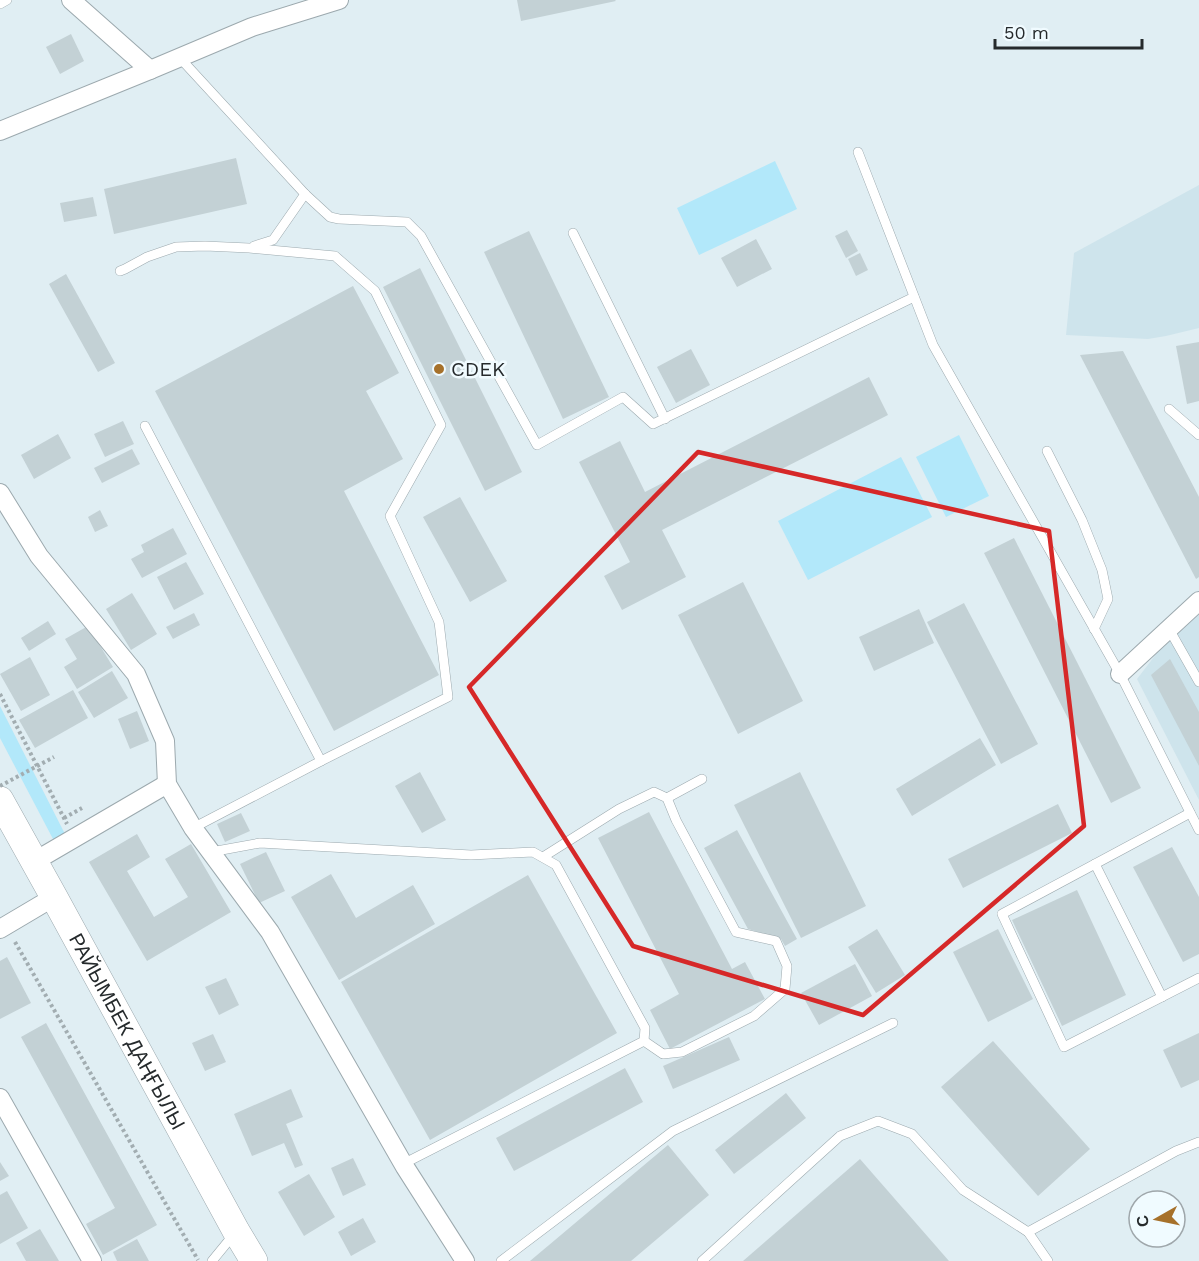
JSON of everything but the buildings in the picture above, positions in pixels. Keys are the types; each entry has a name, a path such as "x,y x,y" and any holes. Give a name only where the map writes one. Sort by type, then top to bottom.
{"main road":[{"name":"РАЙЫМБЕК ДАҢҒЫЛЫ","path":"0,800 254,1261"}],"street":[{"path":"72,0 150,70"},
{"path":"0,131 252,27 339,0"},
{"path":"0,493 39,556 136,674 165,741 167,784 193,828 270,932 403,1164 465,1261"},
{"path":"1120,674 1199,601"},
{"path":"35,861 167,784"},
{"path":"3,928 54,897"},
{"path":"0,1098 92,1261"}],"lane":[{"path":"0,4 7,0"},
{"path":"180,57 330,217 406,222 421,236 537,445 623,397 653,424 914,297"},
{"path":"858,152 933,345 1120,674 1199,830"},
{"path":"249,248 273,240 306,194"},
{"path":"573,233 665,419"},
{"path":"120,271 147,257 176,248 205,246 249,248 335,256 375,291 441,425 390,516 439,622 448,697 193,828"},
{"path":"1169,409 1199,435"},
{"path":"145,426 321,761"},
{"path":"1047,451 1082,519 1102,570 1108,599 1094,629"},
{"path":"1169,629 1199,682"},
{"path":"1189,663 1199,657"},
{"path":"667,798 702,779"},
{"path":"543,857 619,809 654,792 667,798 676,820 736,932 776,941 787,966 785,988 754,1016 682,1052 663,1054 644,1041"},
{"path":"1190,813 1002,914 1064,1047 1199,978"},
{"path":"211,852 260,843 471,855 532,852 556,865 645,1028 644,1041"},
{"path":"1095,864 1162,997"},
{"path":"501,1261 674,1131 893,1023"},
{"path":"403,1164 644,1041"},
{"path":"702,1261 840,1136 878,1121 912,1134 963,1190 1028,1232 1048,1261"},
{"path":"1028,1232 1176,1151 1199,1142"},
{"path":"212,1261 236,1231"}],"path":[{"path":"0,694 64,818 82,808"},
{"path":"0,786 54,757"},
{"path":"3,928 199,1261"}],"highlighted area":[{"path":"698,452 1049,531 1084,826 863,1015 633,946 469,687"}],"shaded area":[{"path":"775,161 797,209 699,255 677,208"},
{"path":"1199,185 1199,328 1148,339 1066,335 1074,253"},
{"path":"959,435 989,496 946,517 916,457"},
{"path":"901,457 932,517 808,580 778,521"},
{"path":"1199,614 1199,800 1137,679 1157,653"},
{"path":"0,706 67,838 57,841 53,839 0,738"}],"place":[{"name":"CDEK","path":"439,369"}]}
